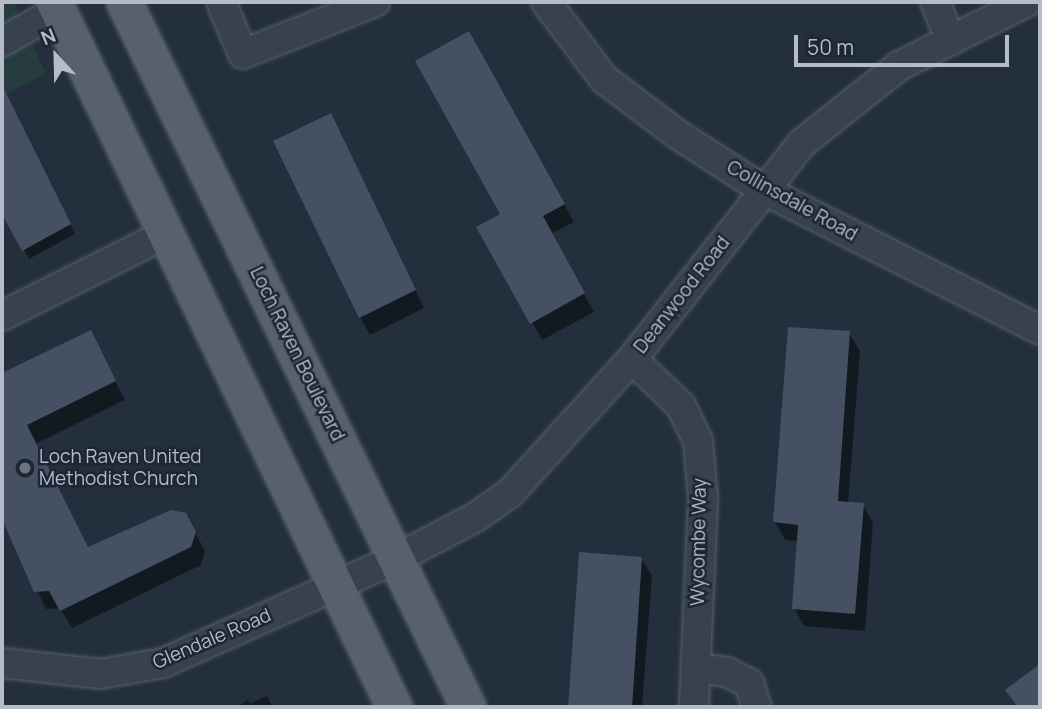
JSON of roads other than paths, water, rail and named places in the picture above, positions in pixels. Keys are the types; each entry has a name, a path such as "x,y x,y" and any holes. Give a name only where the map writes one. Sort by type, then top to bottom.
{"main road":[{"name":"Loch Raven Boulevard","path":"124,2 468,707"},
{"path":"56,6 394,707"}],"street":[{"path":"221,2 243,54 375,2"},
{"name":"Collinsdale Road","path":"545,2 604,79 764,190 1040,330"},
{"path":"935,2 951,41"},
{"name":"Deanwood Road","path":"334,586 396,559 476,517 510,493 632,359 802,143 855,97 899,66 1027,2"},
{"path":"2,42 56,6"},
{"path":"2,316 166,234"},
{"name":"Wycombe Way","path":"632,359 681,406 698,441 703,498 694,707"},
{"name":"Glendale Road","path":"2,663 77,674 136,670 163,663 334,586"},
{"path":"696,668 727,672 749,683 757,707"}],"place":[{"name":"Loch Raven United Methodist Church","path":"25,468"}]}
